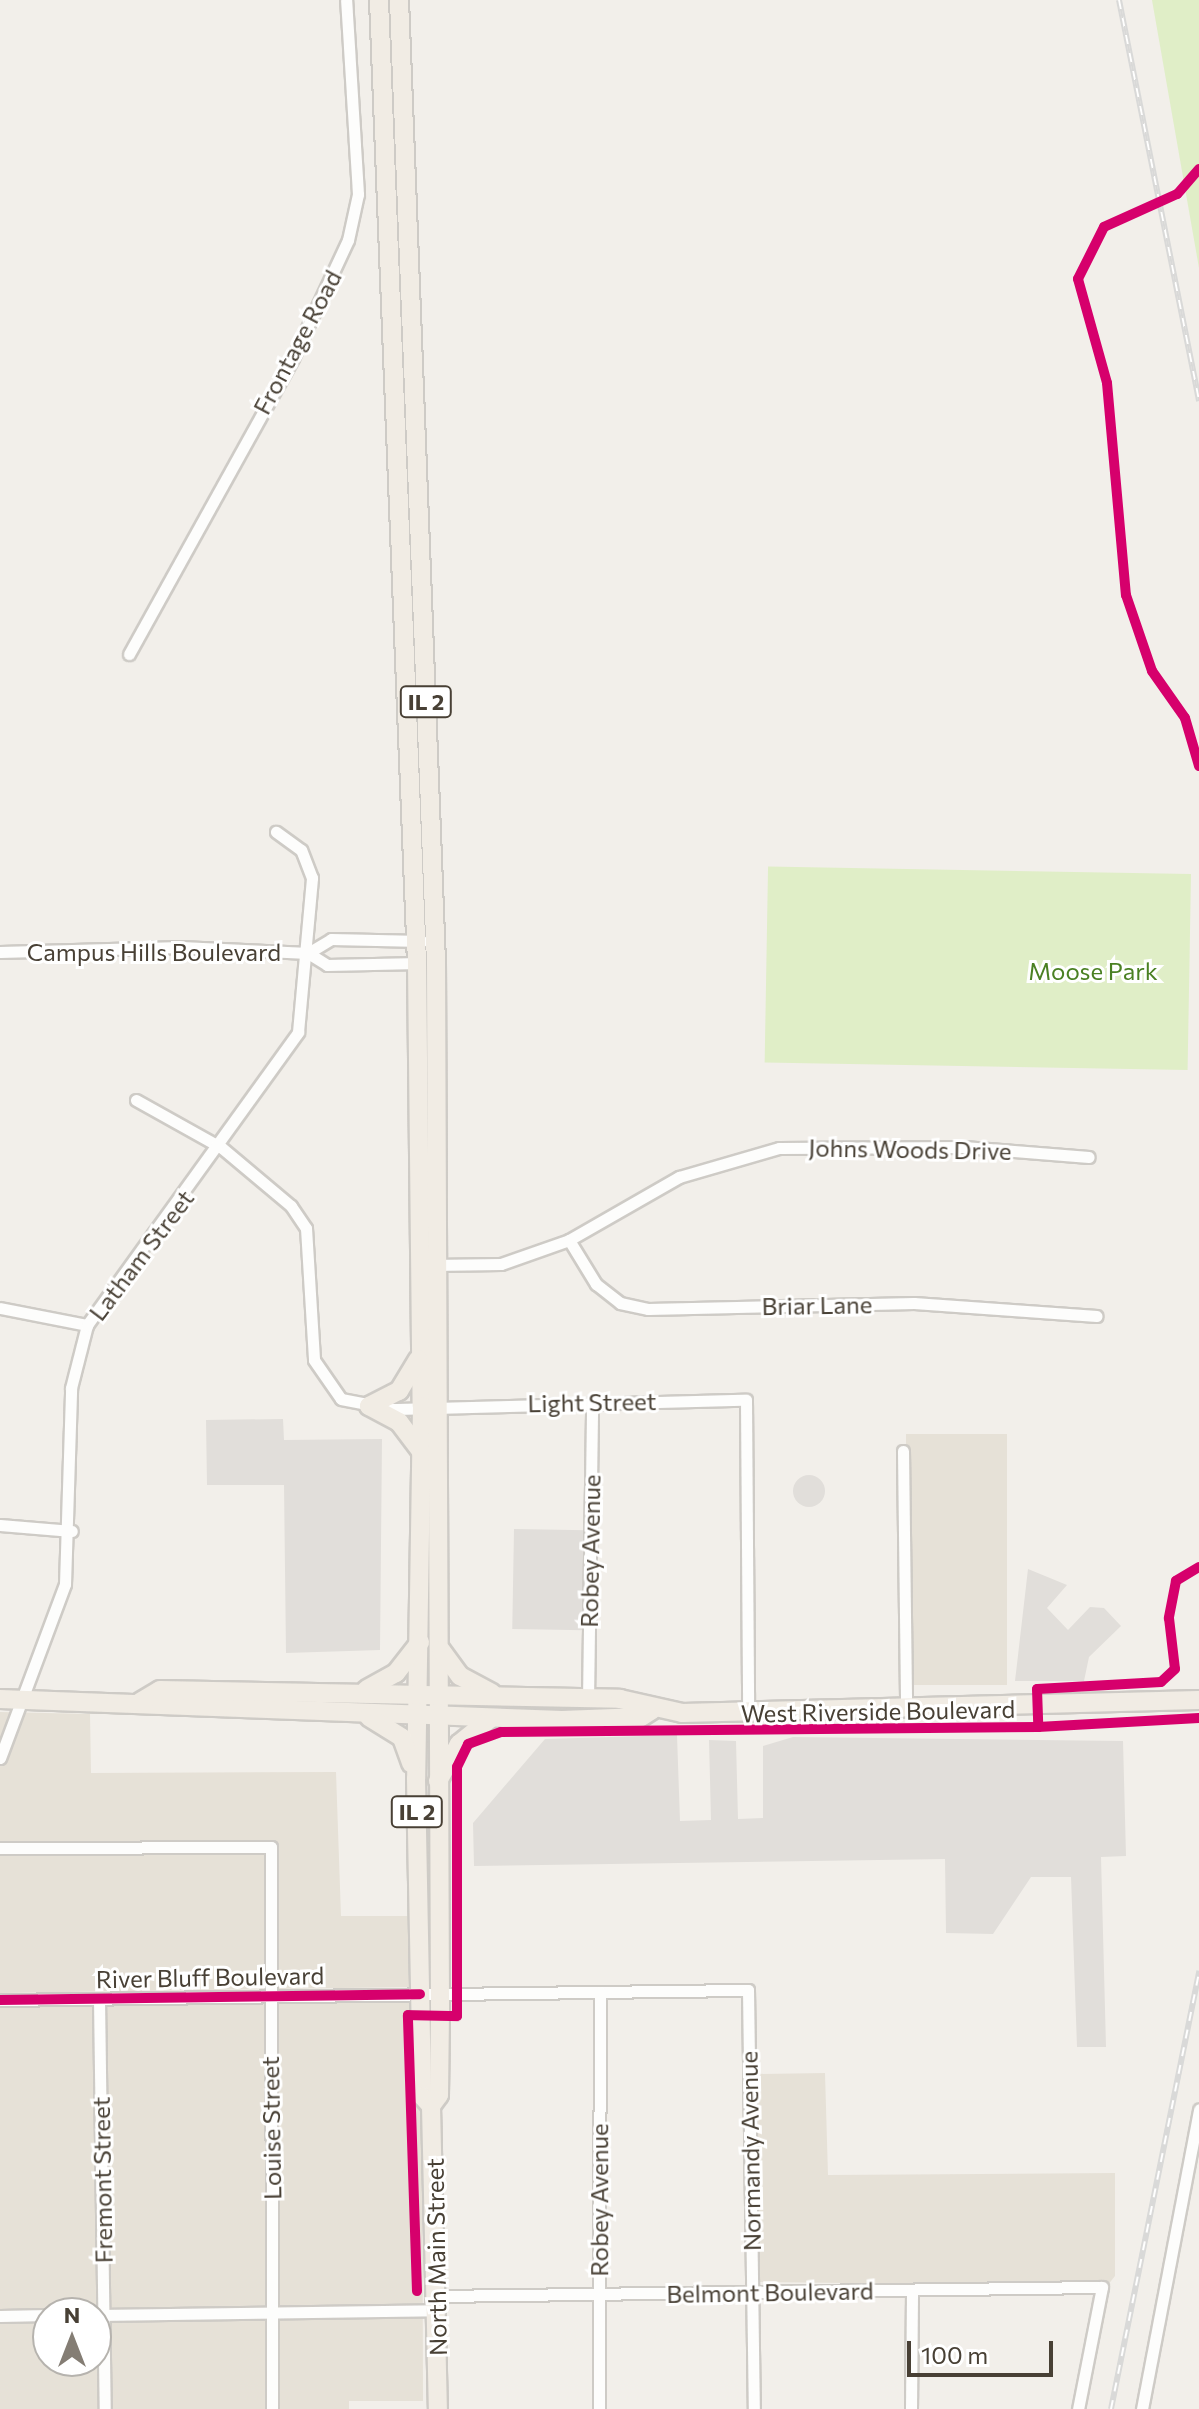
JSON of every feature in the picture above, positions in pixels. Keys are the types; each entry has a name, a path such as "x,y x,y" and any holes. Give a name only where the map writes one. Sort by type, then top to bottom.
{"main road":[{"name":"IL 2","path":"379,0 427,962 430,1405 441,1650 440,1695"},
{"name":"IL 2","path":"399,0 426,941"},
{"name":"IL 2","path":"417,1694 421,1451 430,1405 422,1349 430,1265"},
{"path":"421,1451 399,1422 369,1406 409,1381 422,1349"},
{"path":"360,1692 396,1673 420,1642"},
{"path":"441,1650 460,1676 506,1698"},
{"name":"West Riverside Boulevard","path":"140,1702 160,1690 360,1692 643,1702 652,1710"},
{"name":"North Main Street","path":"417,1694 422,2096 431,2106"},
{"name":"North Main Street","path":"438,2409 438,2303 431,2106 439,2095 440,1695"},
{"name":"West Riverside Boulevard","path":"0,1699 140,1702 362,1715 491,1718 619,1718 652,1710 906,1710 1193,1701"},
{"path":"362,1715 402,1738 416,1779"},
{"path":"438,1781 459,1744 491,1718"}],"street":[{"name":"Frontage Road","path":"129,654 293,358 348,240 358,194 346,0"},
{"name":"Latham Street","path":"0,1758 57,1619 72,1531 71,1388 87,1325 222,1148 298,1032 308,953 312,878 301,850 276,832"},
{"name":"Campus Hills Boulevard","path":"0,952 308,953 331,939 426,941"},
{"name":"Campus Hills Boulevard","path":"308,953 327,965 427,962"},
{"path":"136,1100 222,1148 306,1228 314,1360 334,1395 369,1406"},
{"name":"Johns Woods Drive","path":"430,1265 501,1264 569,1240 679,1177 779,1148 964,1147 1089,1157"},
{"name":"Briar Lane","path":"569,1240 596,1284 620,1303 648,1309 914,1303 1097,1316"},
{"path":"0,1308 87,1325"},
{"name":"Light Street","path":"369,1406 746,1400 748,1712"},
{"name":"Robey Avenue","path":"588,1700 592,1402"},
{"path":"903,1451 906,1710"},
{"path":"0,1525 72,1531"},
{"name":"Louise Street","path":"0,1848 271,1847 272,2409"},
{"name":"River Bluff Boulevard","path":"0,2000 748,1990"},
{"name":"Normandy Avenue","path":"748,1990 754,2409"},
{"name":"Robey Avenue","path":"599,2409 600,1992"},
{"name":"Fremont Street","path":"99,1999 100,2297"},
{"path":"1142,2409 1199,2109"},
{"name":"Belmont Boulevard","path":"112,2315 273,2313 599,2295 1102,2287 1078,2409"},
{"path":"911,2409 912,2290"},
{"path":"0,2316 32,2315"},
{"name":"Fremont Street","path":"103,2377 105,2409"}],"shaded area":[{"path":"283,1419 284,1440 382,1439 380,1650 286,1653 284,1485 207,1485 206,1420"},
{"path":"906,1434 1007,1434 1007,1685 906,1685"},
{"path":"809,1475 821,1479 825,1491 821,1503 809,1507 797,1503 793,1491 797,1479"},
{"path":"514,1529 587,1530 585,1630 512,1629"},
{"path":"1028,1569 1067,1585 1047,1608 1068,1630 1090,1607 1104,1608 1121,1626 1089,1657 1084,1681 1015,1681"},
{"path":"0,1712 90,1714 91,1773 336,1772 341,1916 411,1916 409,1987 0,1993"},
{"path":"677,1735 680,1821 711,1820 709,1740 736,1741 738,1819 763,1818 763,1746 793,1737 1123,1741 1126,1856 1101,1857 1106,2047 1077,2047 1071,1877 1031,1877 993,1934 946,1933 945,1859 474,1866 473,1823 545,1739"},
{"path":"414,1999 422,2010 423,2401 349,2401 349,2409 0,2409 0,2004"},
{"path":"825,2073 828,2175 1115,2173 1115,2276 1107,2286 759,2282 755,2074"}],"green space":[{"path":"1152,0 1199,0 1199,268"},
{"name":"Moose Park","path":"768,867 1191,874 1188,1070 765,1063"}],"railway":[{"path":"1119,0 1199,401"},
{"path":"1111,2409 1199,1971"}],"cycle path":[{"path":"1199,169 1177,194 1104,227 1078,279 1107,383 1126,595 1152,671 1185,718 1199,766"},
{"path":"1199,1567 1176,1581 1169,1618 1175,1669 1161,1682 1037,1689 1038,1727 1199,1718"},
{"path":"417,2291 408,2015 457,2016 457,1767 468,1744 501,1732 1038,1727"},
{"path":"0,2000 420,1994"}]}
